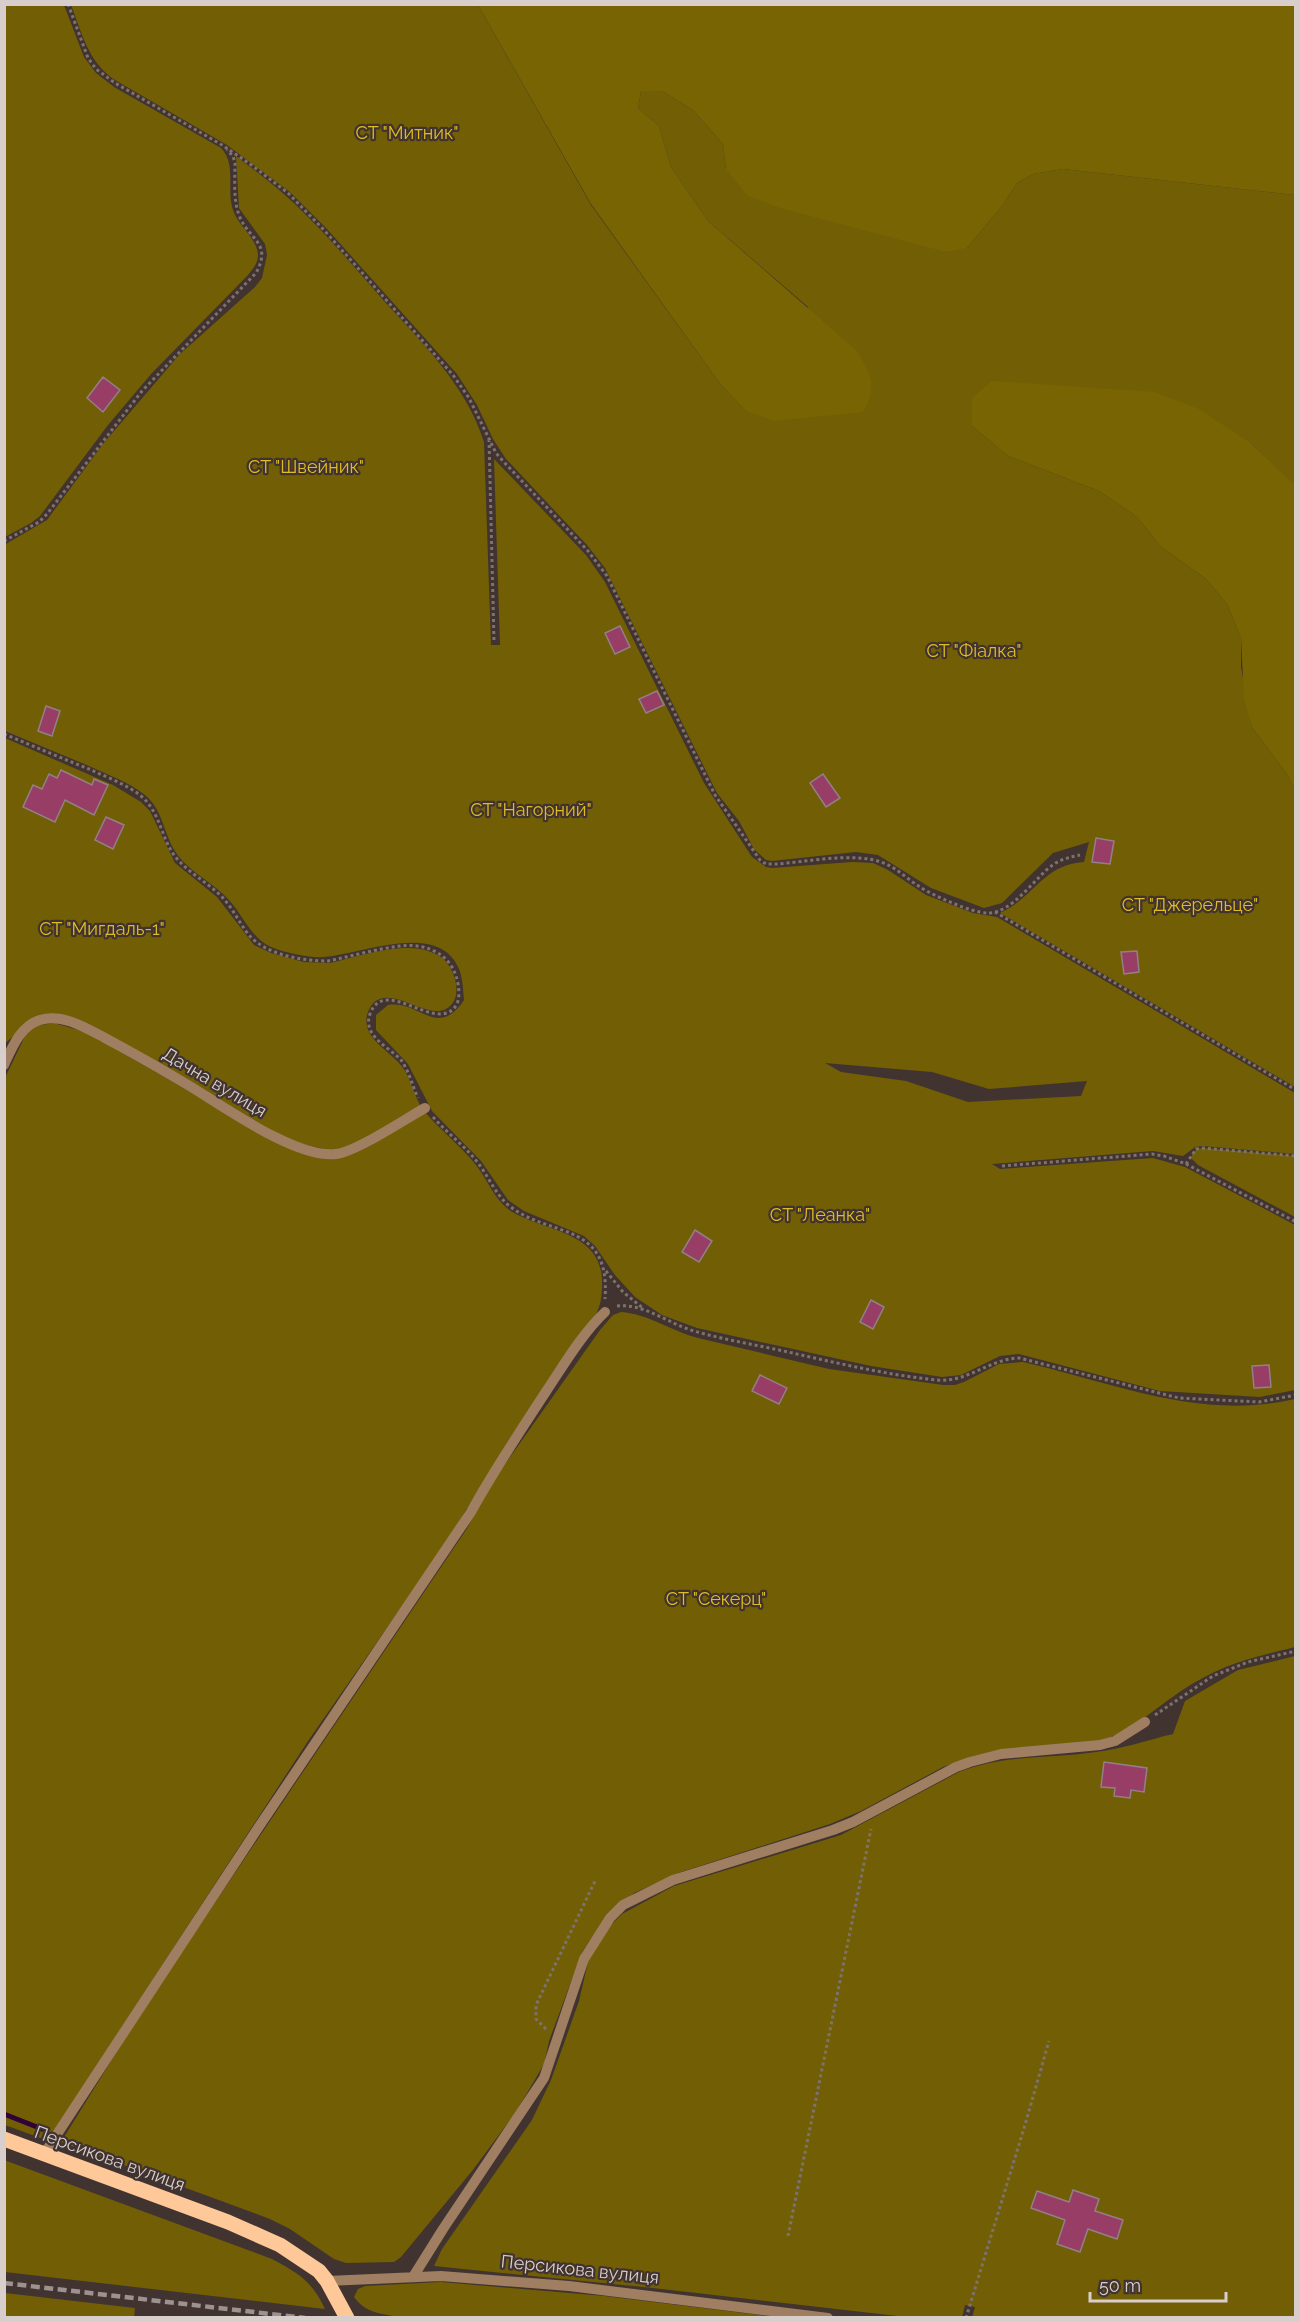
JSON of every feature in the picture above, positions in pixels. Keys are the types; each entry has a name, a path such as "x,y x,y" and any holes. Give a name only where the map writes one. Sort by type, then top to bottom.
{"main road":[{"name":"Персикова вулиця","path":"4,2139 259,2235 309,2262 327,2281 347,2318"}],"street":[{"name":"Дачна вулиця","path":"4,1065 20,1034 31,1025 48,1019 72,1022 133,1053 289,1144 313,1152 336,1154 351,1150 425,1108"},
{"path":"44,2154 252,1838 471,1512 493,1473 563,1366 589,1328 605,1312"},
{"path":"413,2277 544,2078 584,1959 610,1918 623,1905 673,1880 818,1836 870,1813 963,1765 1001,1754 1100,1745 1115,1741 1146,1722"},
{"name":"Персикова вулиця","path":"327,2281 441,2276 569,2286 828,2318"}],"path":[{"path":"68,4 88,58 96,69 115,83 222,145 288,193 324,230 453,375 469,398 503,461 588,551 607,576 715,795 760,860 766,864 852,858 875,860 891,866 927,891 988,913 1011,904 1053,865 1064,859 1080,855"},
{"path":"4,541 39,522 47,514 142,391 247,283 262,261 262,249 239,217 236,204 235,163 233,156 222,145"},
{"path":"489,437 494,641"},
{"path":"4,734 115,780 142,796 158,818 173,854 182,865 219,894 233,909 249,934 259,944 272,951 317,961 328,961 402,946 427,948 443,956 452,966 457,978 458,1003 454,1010 444,1015 433,1014 401,1002 388,1000 378,1004 370,1011 368,1021 372,1032 400,1059 425,1108 477,1161 506,1203 529,1217 579,1237 593,1250 622,1292 645,1310 694,1331 839,1364 936,1380 962,1379 997,1361 1019,1358 1179,1398 1259,1402 1296,1395"},
{"path":"995,912 1296,1090"},
{"path":"1186,1164 1196,1149 1203,1148 1296,1156"},
{"path":"1002,1166 1152,1154 1164,1156 1186,1164 1296,1222"},
{"path":"605,1270 605,1312"},
{"path":"605,1312 615,1306 623,1305 645,1310"},
{"path":"1146,1722 1212,1676 1248,1662 1296,1651"},
{"path":"788,2236 870,1840 870,1813"},
{"path":"558,2036 544,2028 536,2019 536,2005 596,1879"},
{"path":"966,2318 1048,2041"}],"green space":[{"path":"5,5 64,5 84,57 96,73 114,87 221,148 229,162 231,202 235,216 254,243 258,255 248,275 152,373 108,425 40,516 5,537"},
{"path":"71,5 478,5 591,205 721,385 745,410 808,307 708,221 671,167 659,126 638,108 641,91 662,91 693,110 723,144 726,169 967,248 1002,206 1017,183 1033,174 1063,169 1295,195 1295,486 1252,444 972,426 1008,456 1099,491 1137,517 1161,547 1206,579 1227,604 1241,638 1241,667 1252,727 1288,776 1295,790 1295,1087 1000,913 1022,899 1048,875 1070,864 1084,862 1089,842 1053,853 1002,903 984,908 931,888 878,855 856,852 766,860 754,849 739,821 717,793 605,568 587,545 506,459 493,439 477,405 457,374 327,229 290,192 227,145 106,73 92,56"},
{"path":"236,156 297,206 320,229 428,349 466,402 484,442 491,645 500,645 494,459 586,555 605,582 704,783 752,857 766,867 772,868 852,862 873,863 926,895 973,913 997,917 1295,1093 1295,1154 1202,1146 1195,1147 1183,1156 1153,1151 992,1164 1000,1169 1153,1158 1185,1167 1295,1225 1295,1390 1260,1397 1160,1391 1019,1354 1000,1356 961,1375 942,1377 871,1366 697,1328 662,1315 635,1297 615,1275 595,1246 584,1236 524,1211 508,1200 481,1161 432,1111 408,1064 376,1030 376,1015 388,1005 399,1005 437,1018 445,1017 454,1011 464,1000 463,988 459,969 449,954 435,946 418,943 398,944 324,957 297,955 271,947 258,938 223,894 180,858 171,844 156,807 145,795 118,779 5,731 4,545 47,520 103,444 179,355 255,287 262,278 267,255 265,244 239,208","holes":["825,1063 932,1072 989,1089 1087,1081 1081,1096 968,1102 906,1081 841,1072"]},
{"name":"СТ \"Мигдаль-1\"","path":"5,738 113,785 141,802 150,811 175,863 217,897 254,945 271,953 304,962 330,963 399,948 423,949 441,957 450,968 456,983 455,998 452,1004 446,1009 437,1011 393,998 383,998 375,1002 368,1012 366,1022 373,1038 405,1071 422,1108 350,1147 336,1152 290,1141 75,1021 29,1024 5,1043"},
{"path":"54,1023 85,1032 251,1126 325,1157 425,1112 470,1158 508,1209 521,1217 567,1234 592,1252 600,1265 602,1283 601,1301 594,1318 508,1441 446,1543 308,1741 56,2128 47,2138 43,2139 5,2125 4,1080 26,1034 34,1026"},
{"path":"1203,1148 1295,1156 1295,1217 1198,1165 1191,1158 1195,1151"},
{"name":"СТ \"Секерц\"","path":"621,1312 651,1319 698,1338 829,1369 943,1385 964,1382 999,1364 1023,1362 1124,1389 1192,1402 1260,1405 1295,1399 1295,1647 1218,1670 1192,1684 1134,1725 1109,1738 1095,1743 971,1757 943,1767 861,1811 830,1824 681,1872 634,1893 605,1918 582,1952 549,2041 544,2064 516,2112 472,2171 401,2257 394,2262 346,2263 334,2259 290,2229 270,2219 61,2142 142,2011 466,1530 491,1484 600,1330 613,1315"},
{"path":"1295,1656 1295,2317 972,2318 975,2307 965,2305 962,2317 906,2317 434,2266 442,2249 532,2120 551,2080 579,2001 589,1958 610,1926 622,1914 674,1886 841,1835 959,1772 976,1766 1010,1760 1106,1751 1173,1734 1185,1701 1238,1670"},
{"path":"4,2160 272,2259 303,2279 315,2291 325,2309 5,2272"},
{"path":"441,2282 604,2296 776,2317 411,2318 372,2311 354,2297 358,2289 365,2286"},
{"path":"5,2293 135,2308 134,2317 5,2317"}],"shaded area":[{"path":"478,5 1295,5 1295,195 1063,169 1033,174 1017,183 1002,206 967,248 946,252 780,208 747,195 726,169 723,144 693,110 662,91 641,91 638,108 659,126 671,167 708,221 856,350 869,373 870,395 863,412 773,421 745,410 721,385 591,204"},
{"path":"992,381 1155,392 1199,409 1252,444 1296,486 1295,790 1288,776 1252,727 1244,698 1241,638 1227,604 1206,579 1161,547 1137,517 1099,491 1008,456 972,426 972,398"}],"building":[{"path":"103,377 120,390 103,412 87,398"},
{"path":"620,626 630,647 615,654 605,633"},
{"path":"657,691 664,705 646,713 639,699"},
{"path":"46,706 60,711 52,736 38,731"},
{"path":"61,770 92,785 94,779 108,785 94,815 65,800 55,822 23,807 33,785 42,789 49,774 57,778"},
{"path":"823,774 840,798 826,807 810,783"},
{"path":"106,817 124,825 113,849 95,840"},
{"path":"1096,838 1114,841 1110,864 1092,862"},
{"path":"1137,951 1139,972 1124,974 1121,952"},
{"path":"695,1230 712,1241 699,1262 682,1252"},
{"path":"871,1300 884,1307 873,1329 860,1322"},
{"path":"1269,1365 1271,1387 1254,1388 1252,1366"},
{"path":"760,1375 787,1388 779,1404 752,1391"},
{"path":"1104,1762 1147,1768 1144,1792 1131,1790 1130,1798 1114,1796 1115,1788 1101,1787"},
{"path":"1073,2190 1099,2199 1095,2211 1123,2220 1117,2239 1088,2229 1080,2252 1057,2244 1065,2220 1031,2208 1037,2191 1069,2202"}],"waterway":[{"path":"4,2114 42,2129"}],"railway":[{"path":"4,2283 305,2318"}],"park label":[{"name":"СТ \"Митник\"","path":"407,132"},
{"name":"СТ \"Швейник\"","path":"306,466"},
{"name":"СТ \"Фіалка\"","path":"974,650"},
{"name":"СТ \"Нагорний\"","path":"531,809"},
{"name":"СТ \"Джерельце\"","path":"1190,904"},
{"name":"СТ \"Леанка\"","path":"820,1214"}]}
